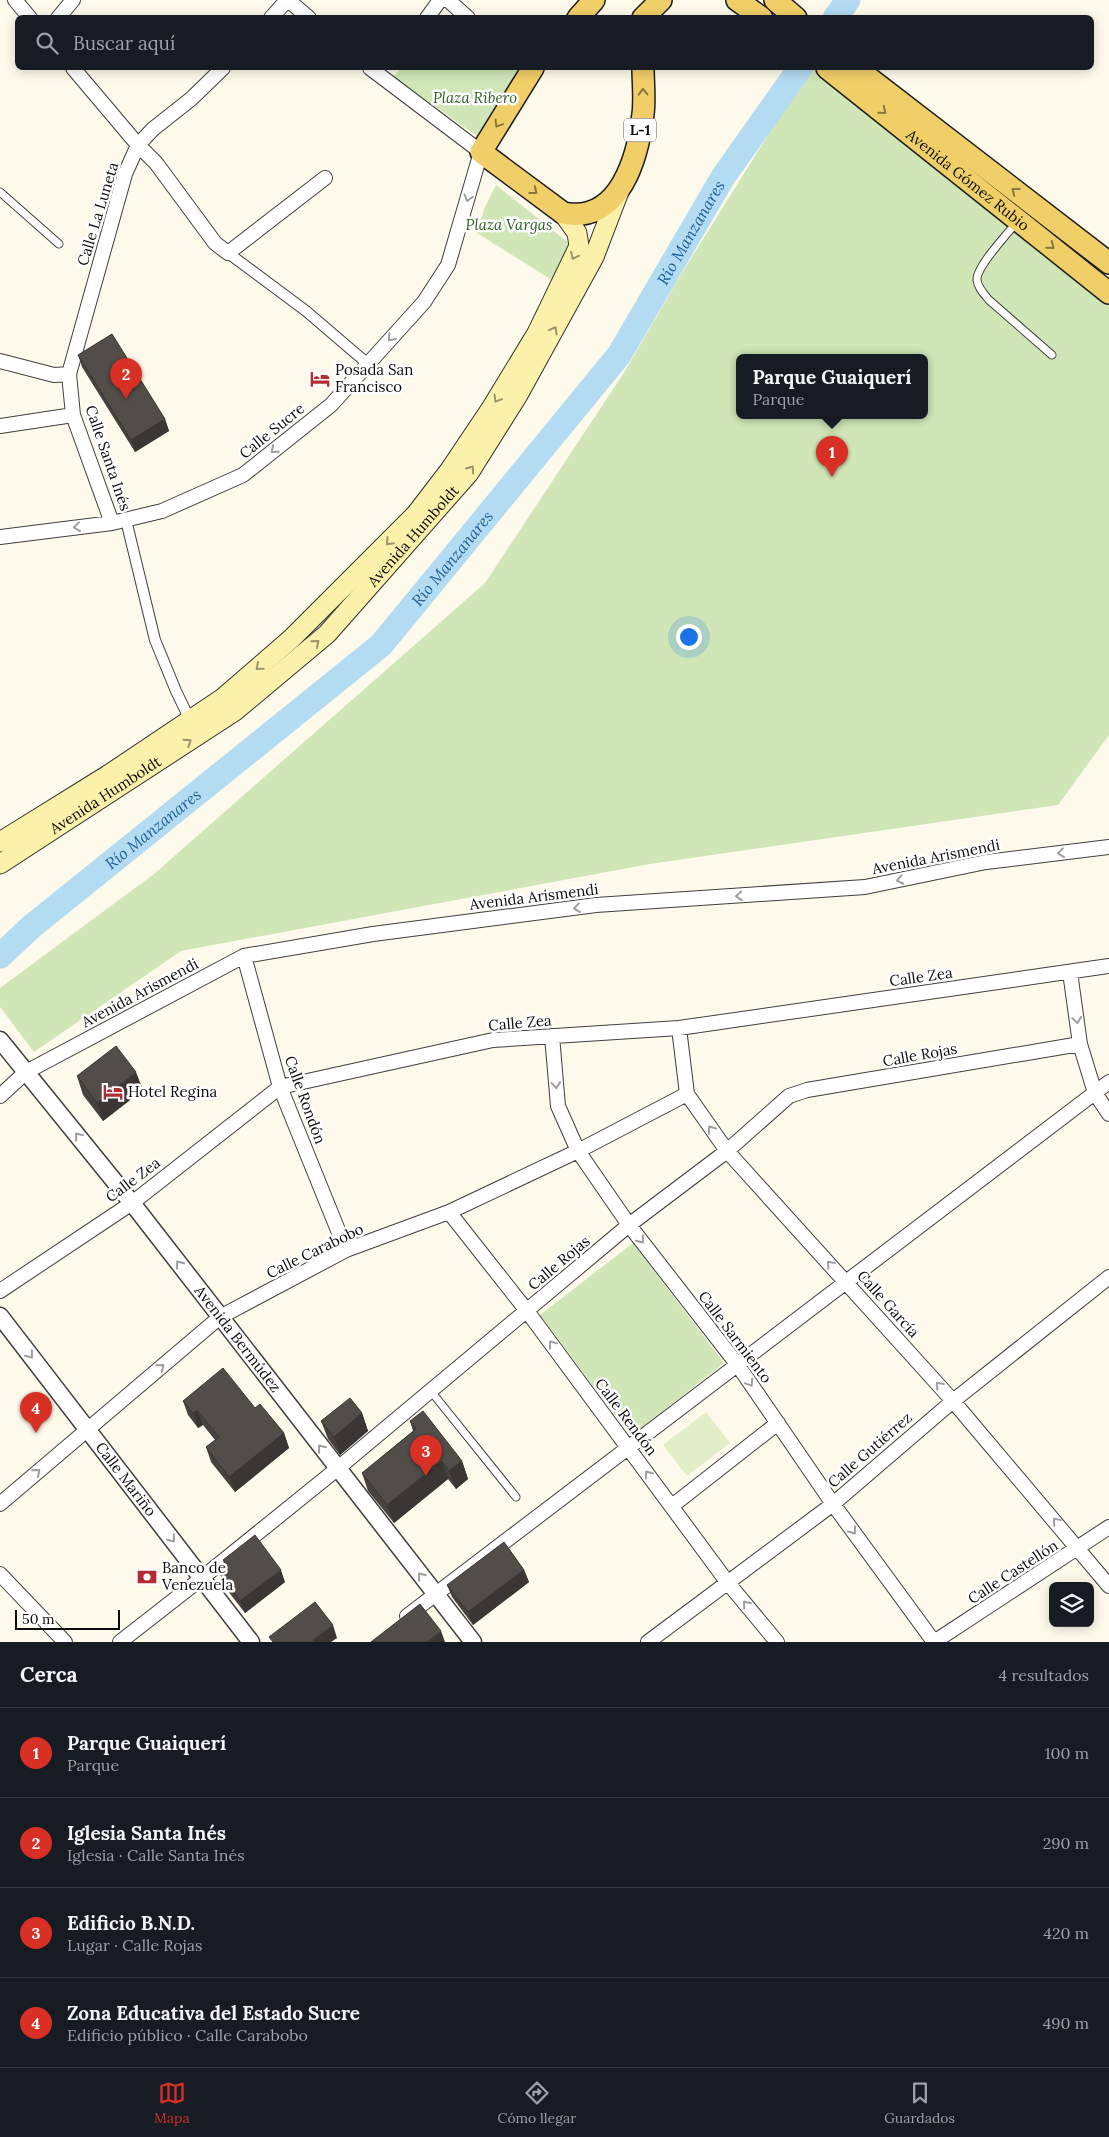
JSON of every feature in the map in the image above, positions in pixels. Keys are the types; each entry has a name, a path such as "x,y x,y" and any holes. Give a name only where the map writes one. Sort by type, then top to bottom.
{"main road":[{"path":"581,15 594,0"},
{"path":"644,15 648,0"},
{"path":"646,15 661,0"},
{"path":"775,0 792,15"},
{"path":"741,2 758,15"},
{"path":"528,70 481,152 563,213"},
{"name":"Avenida Humboldt","path":"0,864 235,711 327,634 469,472 518,395 594,257 620,189 631,168 643,112 643,70"},
{"name":"Avenida Gómez Rubio","path":"835,70 851,74 1109,263"},
{"name":"Avenida Gómez Rubio","path":"851,74 1019,220 1109,292"},
{"name":"L-1","path":"563,213 576,216 591,213 605,204 620,189"},
{"name":"Avenida Humboldt","path":"0,842 108,775 223,698 292,639 416,514 449,471 492,407 537,333 579,246 577,233 563,213"}],"street":[{"path":"15,0 28,15"},
{"path":"60,15 73,0"},
{"path":"274,15 287,0 305,15"},
{"path":"429,15 440,0"},
{"path":"448,0 465,15"},
{"path":"75,70 138,145 156,162 215,243 306,311 368,364"},
{"name":"Calle La Luneta","path":"69,374 125,174 138,145 153,129 190,99 221,70"},
{"path":"387,73 481,152"},
{"name":"Calle Sucre","path":"0,537 119,521 162,511 243,475 331,405 424,302 448,265 481,152"},
{"path":"228,253 326,178"},
{"path":"0,361 54,376 69,374"},
{"name":"Calle Santa Inés","path":"69,374 73,415 119,521"},
{"path":"0,426 73,415"},
{"path":"119,521 155,640 190,720"},
{"name":"Avenida Arismendi","path":"0,1096 26,1072 244,956 374,934 596,905 865,887 986,862 1109,847"},
{"name":"Calle Rondón","path":"244,956 280,1087 346,1250"},
{"name":"Calle Zea","path":"0,1291 132,1202 280,1087 493,1040 679,1028 1109,966"},
{"path":"1070,972 1080,1044 1095,1093 1109,1114"},
{"name":"Calle García","path":"679,1028 687,1094 727,1151 953,1401 1079,1548 1109,1586"},
{"name":"Calle Sarmiento","path":"552,1036 558,1106 578,1151 629,1225 737,1364 833,1504 934,1642"},
{"name":"Avenida Bermúdez","path":"0,1040 132,1202 473,1642"},
{"name":"Calle Rojas","path":"120,1642 338,1469 629,1225 727,1151 789,1096 807,1090 1080,1044"},
{"path":"397,1624 435,1593 1109,1082"},
{"name":"Calle Carabobo","path":"0,1504 220,1317 346,1250 449,1212 578,1151 687,1094"},
{"name":"Calle Rendón","path":"449,1212 527,1311 728,1583 776,1642"},
{"name":"Calle Gutiérrez","path":"648,1642 833,1504 953,1401 1109,1277"},
{"name":"Calle Mariño","path":"0,1316 251,1642"},
{"path":"672,1506 778,1423"},
{"name":"Calle Castellón","path":"934,1642 1109,1527"},
{"path":"0,1574 65,1642"}],"lane":[{"path":"0,192 60,244"},
{"path":"1019,220 981,268 977,279 981,291 989,300 1052,356"},
{"path":"430,1390 516,1498"}],"green space":[{"name":"Plaza Ribero","path":"399,70 516,70 523,76 484,141 393,77"},
{"path":"809,70 817,70 1109,297 1109,735 1058,805 650,864 181,951 34,1052 0,1007 0,988 154,874 485,583 625,371 680,276"},
{"name":"Plaza Vargas","path":"496,185 575,248 555,282 477,233 485,207"},
{"path":"633,1243 724,1363 631,1436 540,1315"},
{"path":"706,1412 730,1443 687,1476 663,1445"}],"building":[{"path":"112,334 165,419 131,440 78,355"},
{"path":"116,1046 136,1072 97,1103 77,1076"},
{"path":"223,1368 255,1408 260,1404 284,1433 229,1477 206,1447 219,1437 197,1410 193,1413 183,1401"},
{"path":"350,1398 362,1413 334,1437 321,1421"},
{"path":"423,1411 462,1461 449,1471 442,1461 387,1505 362,1473 416,1429 410,1421"},
{"path":"255,1535 281,1570 240,1601 219,1573 221,1572 218,1567 225,1562 223,1560"},
{"path":"504,1542 524,1570 468,1612 447,1585"},
{"path":"315,1602 333,1625 313,1640 315,1642 273,1642 269,1637"},
{"path":"420,1604 441,1631 427,1642 371,1642"}],"waterway":[{"name":"Río Manzanares","path":"837,15 848,0"},
{"name":"Río Manzanares","path":"0,956 31,927 381,645 619,355 723,177 799,70"}],"place":[{"name":"Posada San Francisco","path":"320,379"},
{"name":"Iglesia Santa Inés","path":"126,399"},
{"name":"Parque Guaiquerí","path":"832,477"},
{"name":"Hotel Regina","path":"113,1092"},
{"name":"Zona Educativa del Estado Sucre","path":"36,1433"},
{"name":"Edificio B.N.D.","path":"426,1476"},
{"name":"Banco de Venezuela","path":"147,1577"}]}
